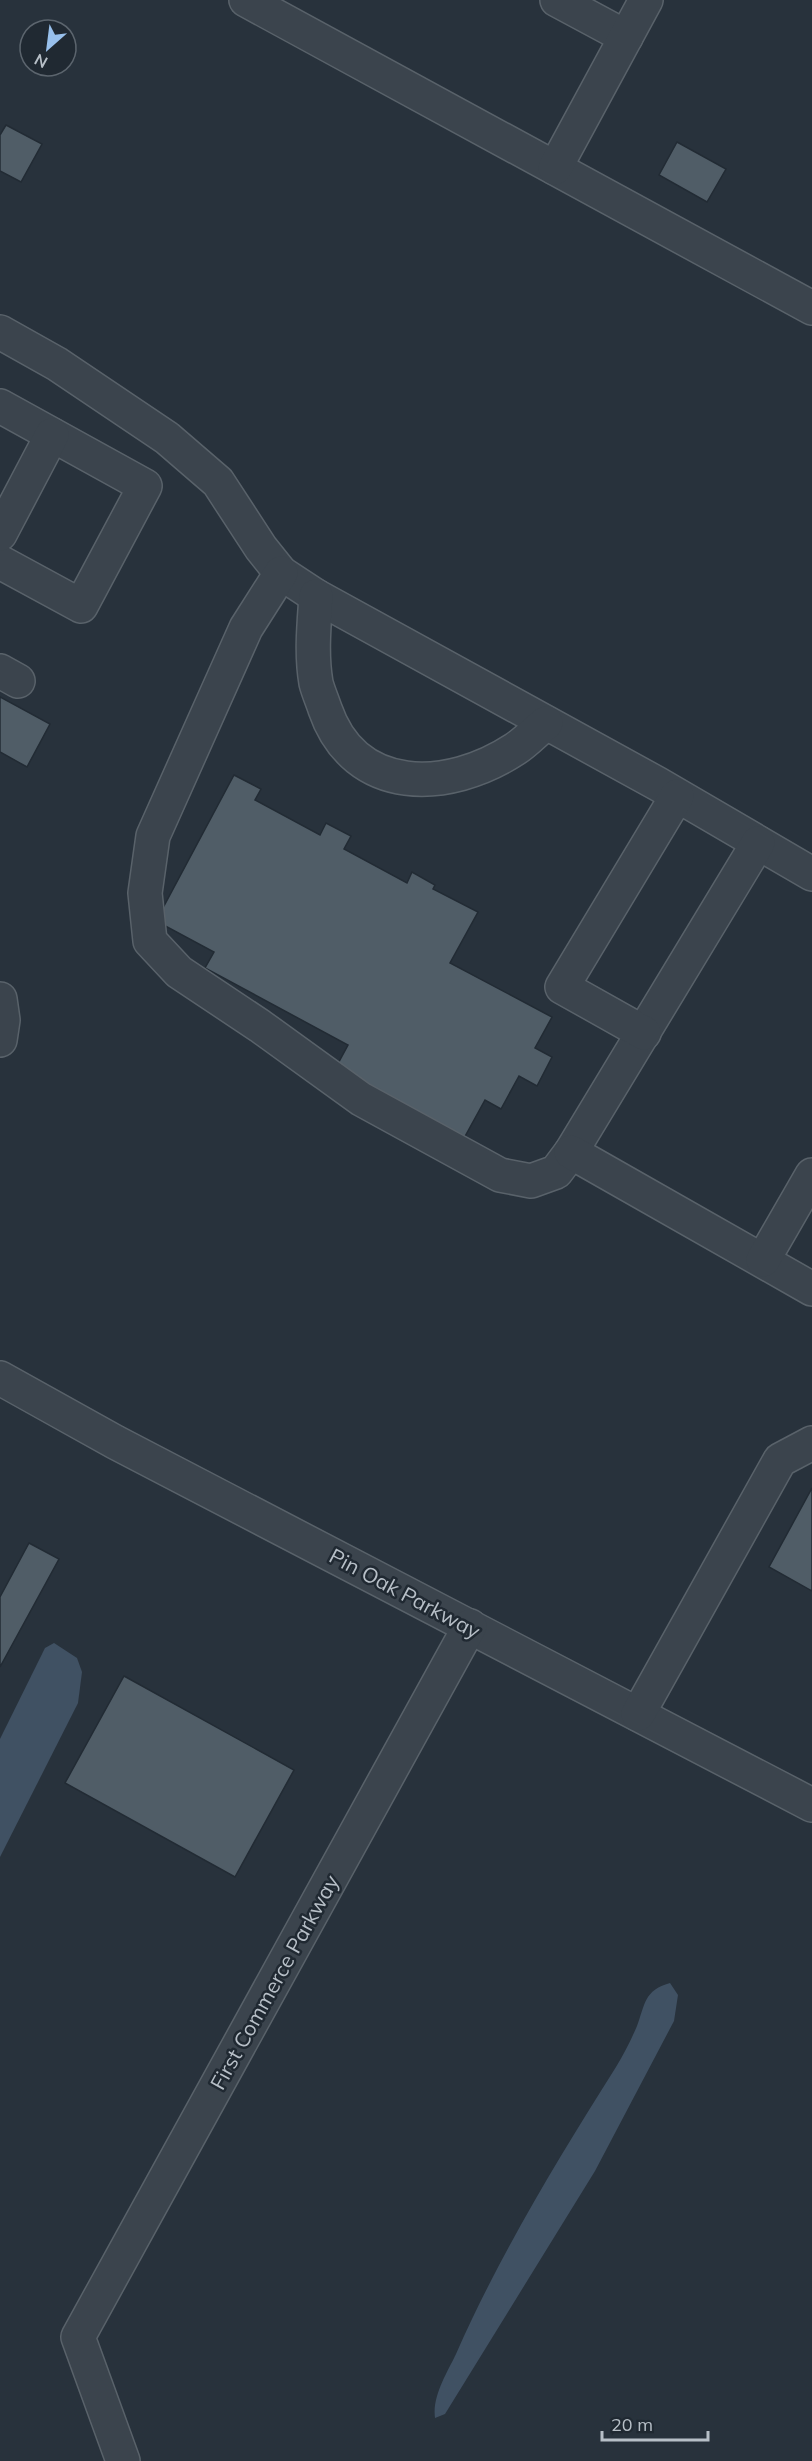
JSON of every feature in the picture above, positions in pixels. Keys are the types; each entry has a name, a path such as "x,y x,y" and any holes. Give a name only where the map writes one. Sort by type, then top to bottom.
{"street":[{"path":"246,0 812,308"},
{"path":"557,0 626,38"},
{"path":"555,168 646,0"},
{"path":"0,332 67,370 167,438 218,482 261,548 281,573 316,596 677,796 812,874"},
{"path":"0,405 145,486 81,606 0,562"},
{"path":"0,534 52,435"},
{"path":"281,573 246,628 153,836 145,893 150,941 179,972 260,1026 361,1099 500,1175 531,1181 556,1172 571,1152 758,843"},
{"path":"316,596 313,646 316,684 329,720 344,746 360,760 380,771 403,779 429,781 456,775 515,749 546,723"},
{"path":"644,1033 562,987 677,796"},
{"path":"0,999 3,1020 0,1040"},
{"path":"571,1152 812,1288"},
{"path":"763,1260 803,1211 812,1175"},
{"name":"Pin Oak Parkway","path":"0,1378 115,1442 812,1805"},
{"path":"638,1714 780,1460 812,1443"},
{"name":"First Commerce Parkway","path":"123,2461 78,2337 470,1626"}],"water":[{"path":"54,1643 77,1658 82,1672 78,1703 0,1857 0,1739 45,1648"},
{"path":"670,1983 678,1995 674,2021 595,2171 445,2414 435,2418 436,2401 441,2385 491,2280 551,2172 622,2057 650,1994"}],"building":[{"path":"6,125 42,144 21,182 0,171 0,135"},
{"path":"677,142 726,169 707,202 659,175"},
{"path":"0,697 50,724 27,767 0,752"},
{"path":"234,775 261,789 255,800 320,835 326,823 351,836 344,849 407,883 412,872 435,885 433,889 478,912 450,963 552,1017 535,1048 552,1057 537,1086 519,1076 501,1109 485,1100 463,1140 334,1071 348,1045 205,968 214,952 156,921"},
{"path":"812,1488 812,1591 769,1567"},
{"path":"29,1543 59,1559 0,1667 0,1597"},
{"path":"124,1676 294,1770 235,1877 65,1783"}]}
